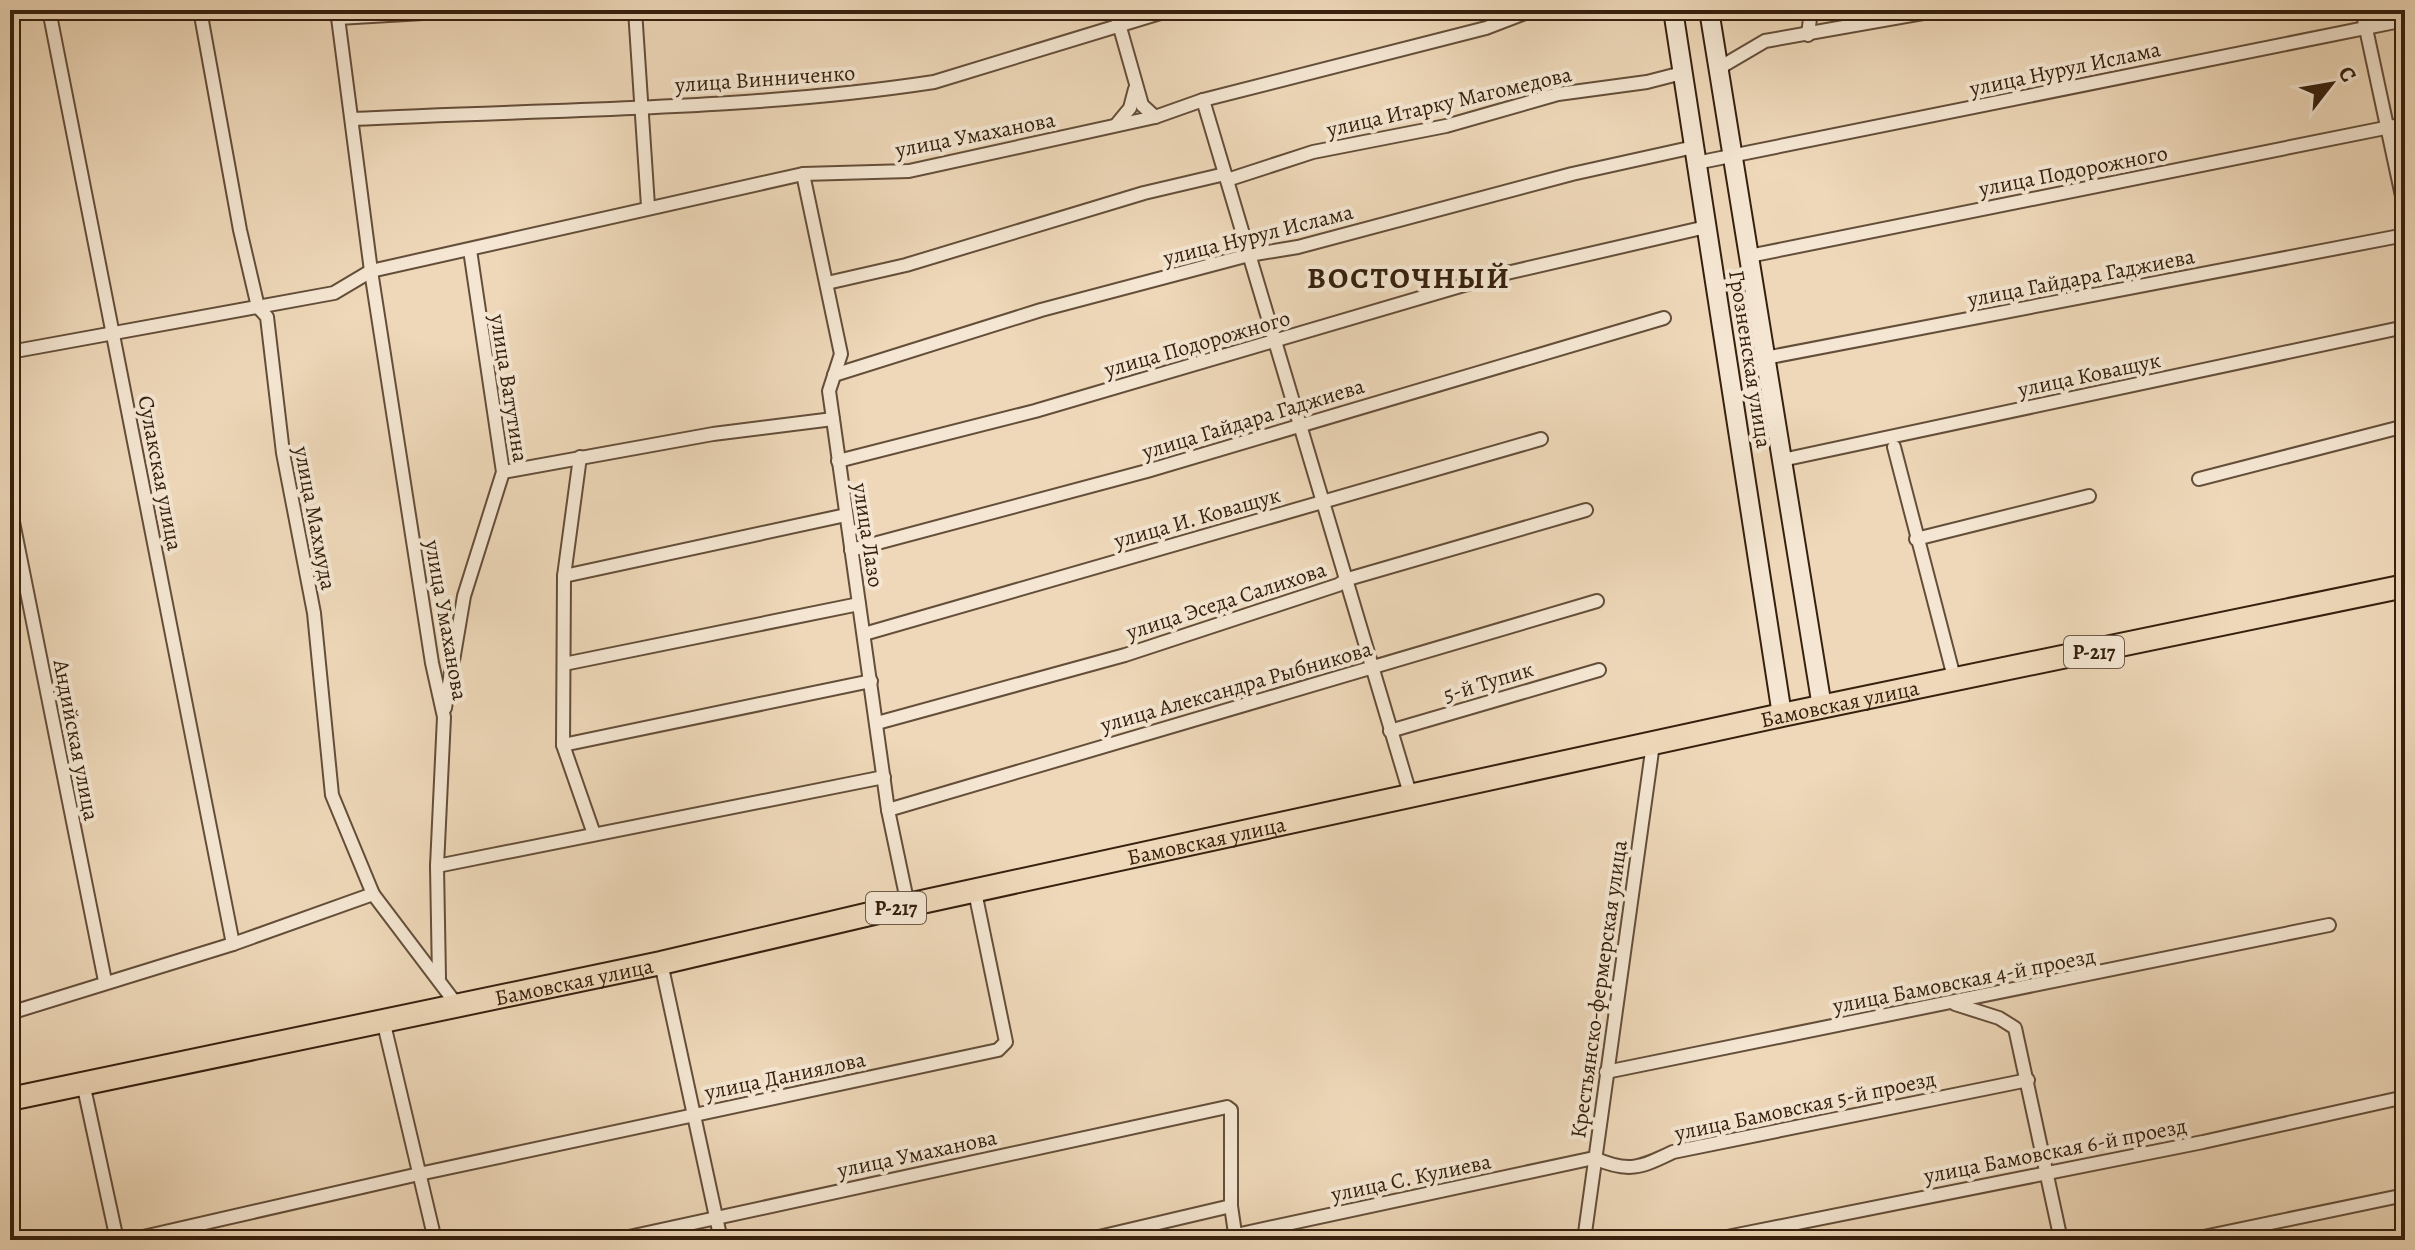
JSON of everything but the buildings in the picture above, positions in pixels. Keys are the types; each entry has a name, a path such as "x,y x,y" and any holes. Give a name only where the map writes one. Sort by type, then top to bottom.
{"highway":[{"name":"Бамовская улица","path":"10,1099 661,963 908,905 1782,715 2405,586"}],"street":[{"name":"Сулакская улица","path":"49,10 233,944"},
{"name":"улица Махмуда","path":"200,10 258,307 267,317 283,453 314,613 332,795 373,894 457,1005"},
{"path":"338,14 474,10"},
{"path":"635,10 648,206"},
{"name":"улица Винниченко","path":"352,119 642,106 871,90 934,82 1117,16 1170,10"},
{"name":"улица Умаханова","path":"10,352 334,293 371,271 648,206 803,174 909,171 1115,126 1155,117 1203,100 1486,28 1533,10"},
{"name":"Грозненская улица","path":"1673,10 1782,715"},
{"name":"Грозненская улица","path":"1709,10 1822,707"},
{"path":"1808,35 1811,10"},
{"path":"1719,68 1765,41 1940,10"},
{"path":"2362,10 2405,210"},
{"name":"улица Умаханова","path":"338,14 371,271 429,648 444,717 437,866 439,979"},
{"path":"1117,16 1142,105 1155,117"},
{"name":"улица Нурул Ислама","path":"834,375 1041,310 1249,255 1298,247 1572,174 1695,155 1733,156 2405,20"},
{"name":"улица Итарку Магомедова","path":"827,283 906,265 1144,193 1226,177 1313,152 1446,126 1558,94 1647,82 1682,73"},
{"path":"1115,126 1130,108 1136,86"},
{"path":"1203,100 1411,797"},
{"name":"улица Подорожного","path":"1749,256 2405,124"},
{"name":"улица Лазо","path":"803,174 841,354 829,391 888,810 908,905"},
{"name":"улица Подорожного","path":"838,461 1035,411 1498,275 1706,227"},
{"name":"улица Гайдара Гаджиева","path":"1765,358 2405,235"},
{"name":"улица Ватутина","path":"444,717 464,596 503,472 470,250"},
{"name":"улица Гайдара Гаджиева","path":"851,550 1147,471 1664,318"},
{"name":"улица Коващук","path":"1782,460 2405,327"},
{"path":"503,472 713,434 833,419"},
{"path":"2199,479 2405,426"},
{"name":"улица И. Коващук","path":"864,634 1541,439"},
{"path":"1894,447 1955,681"},
{"path":"580,457 564,576 563,745 594,834"},
{"path":"1916,539 2089,496"},
{"name":"Андийская улица","path":"10,507 105,981"},
{"name":"улица Эседа Салихова","path":"877,723 1125,655 1338,585 1348,579 1586,510"},
{"path":"564,576 846,515"},
{"name":"улица Александра Рыбникова","path":"888,810 1597,601"},
{"path":"564,664 859,604"},
{"name":"5-й Тупик","path":"1390,731 1599,670"},
{"path":"563,745 871,681"},
{"name":"Крестьянско-фермерская улица","path":"1584,1240 1653,744"},
{"path":"437,866 884,777"},
{"name":"улица Даниялова","path":"130,1240 419,1174 998,1050 1006,1042 975,892"},
{"path":"10,1013 105,981 233,944 373,894"},
{"name":"улица Бамовская 4-й проезд","path":"1606,1072 2329,925"},
{"path":"661,963 721,1240"},
{"path":"1952,1003 2008,1021 2015,1028 2061,1240"},
{"path":"383,1020 435,1240"},
{"name":"улица Бамовская 5-й проезд","path":"1594,1158 1620,1170 1648,1165 1673,1152 2028,1080"},
{"path":"83,1083 117,1240"},
{"name":"улица Бамовская 6-й проезд","path":"1712,1240 2045,1171 2203,1142 2405,1097"},
{"name":"улица Умаханова","path":"615,1240 1227,1107 1231,1110 1231,1206"},
{"name":"улица С. Кулиева","path":"1236,1237 1594,1158"},
{"path":"2189,1240 2405,1195"},
{"path":"1086,1240 1231,1206 1236,1237"}],"district":[{"name":"ВОСТОЧНЫЙ","path":"1409,278"}]}
